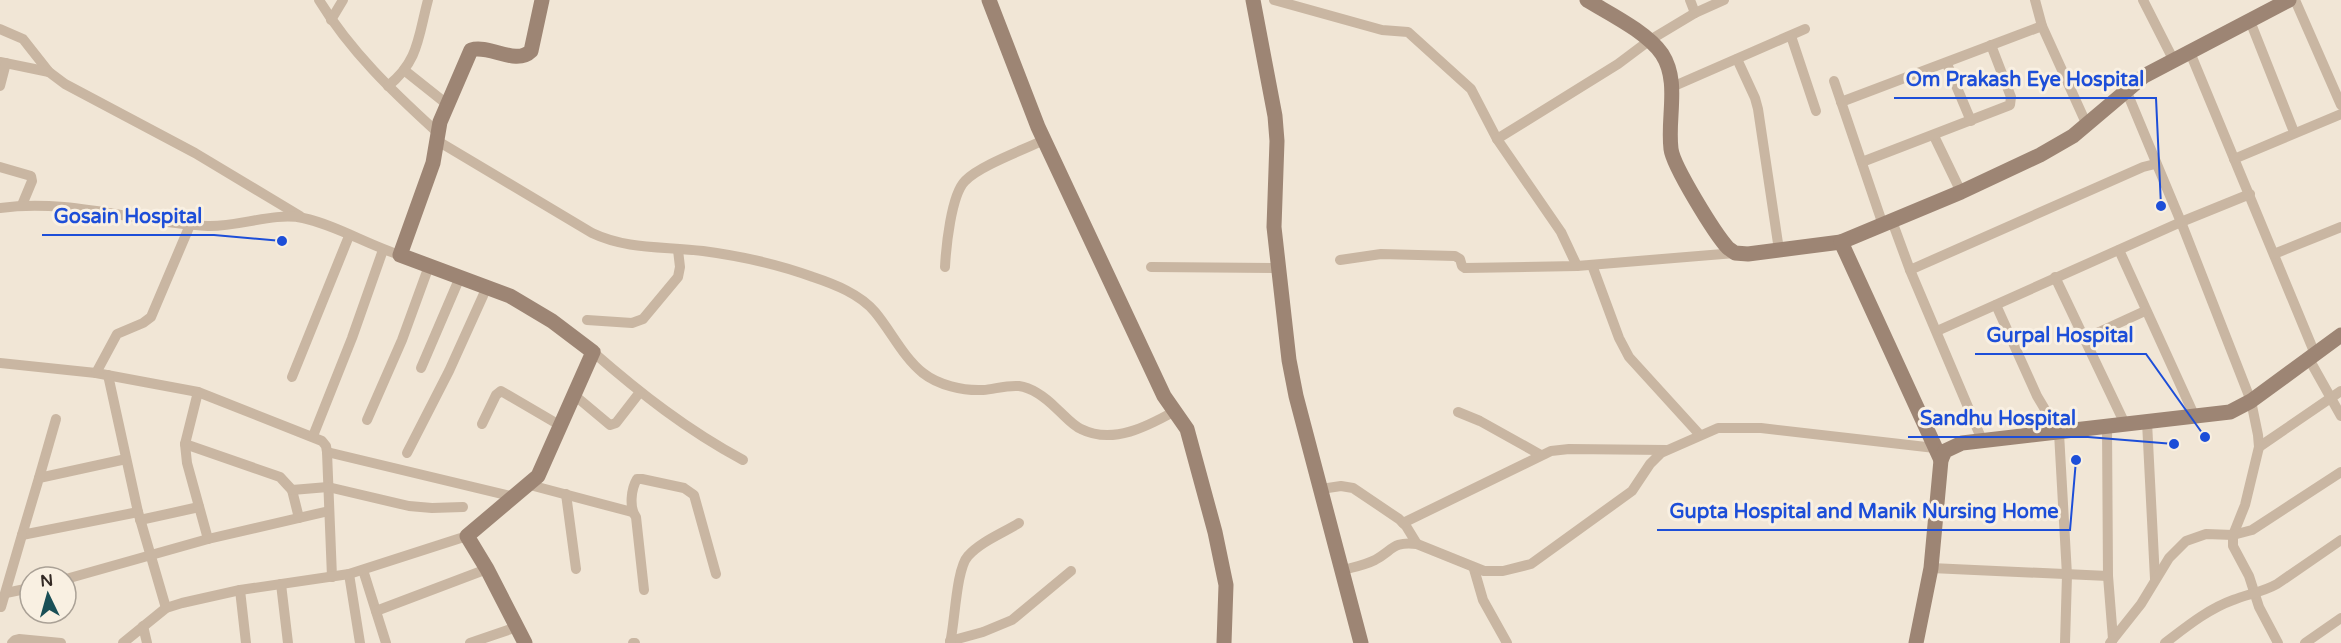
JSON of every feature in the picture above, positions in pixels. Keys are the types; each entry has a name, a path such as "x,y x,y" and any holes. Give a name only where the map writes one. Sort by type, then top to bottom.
{"street":[{"path":"319,0 348,42 437,136 592,233 620,244 700,251 759,262 829,282 866,302 912,362 932,379 962,388 983,390 1009,386 1029,389 1050,402 1074,425 1086,432 1125,433 1152,424 1175,411"},
{"path":"331,20 344,0"},
{"path":"388,86 413,58 428,0"},
{"path":"400,255 433,163 437,136 471,50 479,48 520,56 527,55 531,51 542,0"},
{"path":"989,0 1044,140 1161,389 1189,434 1224,570 1227,600 1224,643"},
{"path":"1253,0 1275,116 1277,141 1274,227 1292,377 1361,643"},
{"path":"1274,0 1382,30 1408,32 1470,89 1497,139 1561,232 1577,266"},
{"path":"1587,0 1650,40 1666,62 1672,87 1670,142 1674,162 1722,242 1735,253"},
{"path":"1690,0 1695,13"},
{"path":"1497,139 1618,64 1650,40 1695,13 1724,0"},
{"path":"2035,0 2042,26 2086,123"},
{"path":"2143,0 2174,59"},
{"path":"1340,260 1387,254 1458,257 1463,268 1577,266 1735,253 1748,254 1841,242 1961,192 2058,145 2144,76 2189,50 2289,0"},
{"path":"2295,0 2341,105"},
{"path":"2250,21 2294,132"},
{"path":"1841,102 1947,64 2042,26"},
{"path":"0,29 23,39 49,72 65,84 195,153 303,218 383,250 487,287 529,306 593,352 640,392 688,428 742,460"},
{"path":"1672,87 1805,29"},
{"path":"1791,36 1816,111"},
{"path":"1862,162 2006,108 2011,101 1991,45"},
{"path":"2189,50 2250,194 2312,357 2341,416"},
{"path":"1737,59 1758,109 1779,250"},
{"path":"0,86 3,62 49,72"},
{"path":"1947,64 1971,121"},
{"path":"404,70 448,105"},
{"path":"1834,81 1862,162 1887,223 1910,270 1982,440"},
{"path":"2126,90 2181,222 2251,401 2259,447 2245,505 2233,535 2234,549 2249,576 2275,642"},
{"path":"2234,159 2341,114"},
{"path":"1934,136 1961,192"},
{"path":"945,267 947,237 959,190 964,182 993,164 1044,140"},
{"path":"1910,270 2143,167 2155,164"},
{"path":"0,167 31,176 32,181 22,205"},
{"path":"1936,331 2181,222 2250,194"},
{"path":"0,208 53,205 190,225 221,226 284,217 303,218"},
{"path":"96,373 117,334 151,317 190,225"},
{"path":"2274,254 2341,228"},
{"path":"292,377 349,236"},
{"path":"1841,242 1938,454 1932,568 1916,643"},
{"path":"313,436 352,338 383,250"},
{"path":"587,320 632,322 643,319 678,277 680,267 678,250"},
{"path":"2119,250 2195,417"},
{"path":"1592,265 1619,338 1629,357 1700,435"},
{"path":"367,420 402,340 429,266"},
{"path":"1151,267 1279,268"},
{"path":"2055,277 2125,424"},
{"path":"421,368 460,278"},
{"path":"406,453 449,371 487,287"},
{"path":"1996,305 2037,396 2059,433 2067,574 2066,643"},
{"path":"2084,339 2145,311"},
{"path":"1403,523 1541,455 1569,449 1666,450 1718,428 1761,428 1938,454 1952,446 1982,440 2230,412 2251,401 2341,335"},
{"path":"123,643 166,608 240,590 349,574 467,536 538,476 593,352"},
{"path":"0,363 96,373 198,392 322,441 327,452 332,577"},
{"path":"108,375 139,516 166,608"},
{"path":"2259,447 2341,391"},
{"path":"198,392 184,444 208,538"},
{"path":"482,424 496,395 501,392 561,426"},
{"path":"573,394 610,425 616,423 640,392"},
{"path":"1458,412 1480,421 1541,455"},
{"path":"1,607 56,419"},
{"path":"2147,422 2155,582"},
{"path":"2107,426 2108,576 2112,641"},
{"path":"184,444 280,477 292,489 299,518"},
{"path":"1343,570 1369,563 1400,543 1417,544 1484,572 1503,571 1531,564 1632,491 1650,464 1666,450"},
{"path":"327,452 515,497"},
{"path":"39,478 126,459"},
{"path":"2112,641 2141,604 2169,558 2186,541 2206,534 2233,535 2253,530 2341,472"},
{"path":"632,512 632,489 637,479 690,491 696,500 716,574"},
{"path":"530,485 632,512 636,517 644,590"},
{"path":"1321,489 1341,486 1353,488 1403,523 1417,544"},
{"path":"292,489 328,487 409,506 463,507"},
{"path":"566,494 576,569"},
{"path":"22,535 199,507"},
{"path":"78,576 208,538 329,511"},
{"path":"1019,523 975,550 965,559 960,574 950,642 1012,620 1071,571"},
{"path":"467,536 487,569 525,643"},
{"path":"2165,643 2212,610 2231,600 2277,584 2341,540"},
{"path":"1932,568 2108,576"},
{"path":"376,611 487,569"},
{"path":"1474,569 1482,600 1507,643"},
{"path":"363,570 386,643"},
{"path":"349,574 360,643"},
{"path":"281,584 288,643"},
{"path":"6,593 18,590"},
{"path":"240,590 246,643"},
{"path":"2305,643 2341,618"},
{"path":"143,626 147,643"},
{"path":"470,643 517,627"},
{"path":"12,643 19,639 61,643"}],"place":[{"name":"Om Prakash Eye Hospital","path":"2161,206"},
{"name":"Gosain Hospital","path":"282,241"},
{"name":"Gurpal Hospital","path":"2205,437"},
{"name":"Sandhu Hospital","path":"2174,444"},
{"name":"Gupta Hospital and Manik Nursing Home","path":"2076,460"}]}
